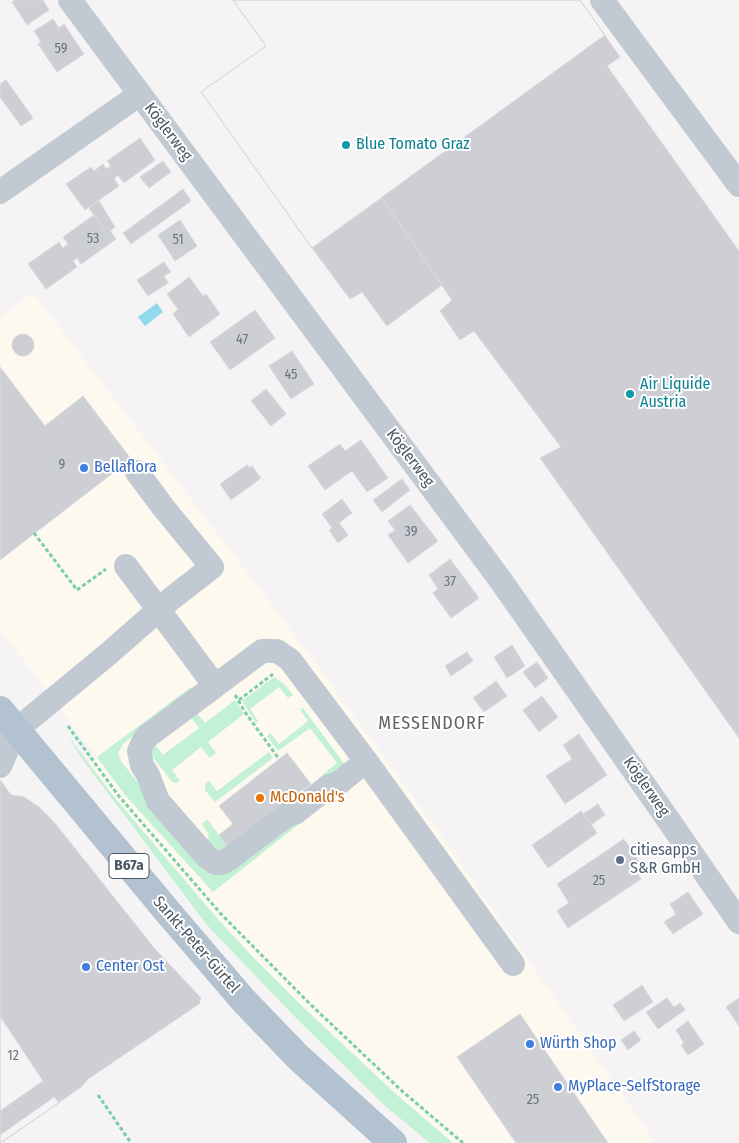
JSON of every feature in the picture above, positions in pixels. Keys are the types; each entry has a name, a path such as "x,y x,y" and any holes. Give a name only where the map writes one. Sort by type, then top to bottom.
{"main road":[{"name":"Sankt-Peter-Gürtel","path":"5,725 244,1001 298,1057 393,1143"}],"street":[{"name":"Köglerweg","path":"70,0 499,578 739,922"},
{"path":"602,0 739,185"},
{"path":"0,192 140,94"},
{"path":"0,766 5,725 212,567 163,508 137,472"},
{"path":"126,566 215,686"},
{"path":"366,761 339,783 329,786 296,812 288,814 222,863 216,863 207,857 201,831 181,808 174,804 158,801 142,765 139,752 145,738 262,651 277,651 290,660 366,761 513,964"}],"path":[{"path":"239,700 273,674"},
{"path":"68,726 118,795 220,914 402,1092 463,1143"},
{"path":"98,1095 131,1143"}],"shaded area":[{"path":"33,293 282,618 437,830 654,1140 650,1143 453,1143 397,1095 304,1008 251,955 216,917 115,798 89,763 97,757 0,629 0,318"}],"green space":[{"path":"274,677 283,683 293,695 288,698 279,687 250,709 258,721 256,723 242,701"},
{"path":"191,687 193,689 123,744 118,753 121,761 160,811 209,866 356,779 213,892 125,795 97,757"},
{"path":"235,700 244,714 208,742 216,753 210,758 201,747 172,770 180,781 172,782 149,752 154,744 163,755 199,728 190,716 196,712 205,723"},
{"path":"303,708 348,769 321,781 319,778 337,763 310,728 278,751 267,736 270,733 279,744 308,721 300,710"},
{"path":"68,736 115,798 216,917 251,955 304,1008 397,1095 453,1143 430,1143 385,1106 294,1016 207,925 80,756"},
{"path":"269,752 273,758 215,802 205,790 205,784 209,781 217,791"},
{"path":"207,819 228,847 223,856 209,849 208,833 202,824"}],"water":[{"path":"157,303 163,312 145,326 138,317"}],"building":[{"path":"15,0 43,0 49,10 27,25 12,2"},
{"name":"Air Liquide Austria","path":"233,0 580,0 620,57 607,66 739,251 739,738 540,458 561,447 474,331 460,340 440,311 452,300 382,198 312,248 201,92 266,46"},
{"name":"Blue Tomato Graz","path":"233,0 580,0 605,35 312,248 201,92 266,46"},
{"path":"53,19 59,28 64,24 84,54 57,72 38,44 41,42 34,31"},
{"path":"6,80 33,118 21,126 0,97 0,84"},
{"path":"140,138 155,160 124,183 118,175 114,179 119,186 85,210 66,184 91,167 94,171 103,164 106,169 111,166 107,161"},
{"path":"163,161 171,172 149,188 140,177"},
{"path":"183,189 191,201 131,244 123,233"},
{"path":"382,198 442,285 387,326 362,292 350,299 312,248"},
{"path":"99,201 115,227 110,231 107,227 105,229 89,208"},
{"path":"94,215 116,239 81,264 77,258 73,261 77,267 46,289 28,264 59,242 63,248 68,244 63,237"},
{"path":"180,220 197,246 175,261 158,235"},
{"path":"164,262 171,272 164,276 168,283 148,296 137,280"},
{"path":"189,277 203,296 206,294 220,314 189,337 173,314 178,309 167,294"},
{"path":"255,310 275,338 230,370 210,342"},
{"path":"23,334 31,337 34,345 31,353 23,356 15,353 12,345 15,337"},
{"path":"292,351 314,384 291,399 269,366"},
{"path":"0,367 45,426 83,396 131,459 0,560"},
{"path":"266,389 286,414 271,426 251,401"},
{"path":"361,440 388,478 367,492 352,471 325,490 308,466 340,444 345,451"},
{"path":"247,465 249,468 252,466 261,478 231,500 220,484"},
{"path":"402,479 410,490 382,512 373,500"},
{"path":"342,499 352,513 339,523 348,535 338,543 329,530 332,528 322,514"},
{"path":"410,505 438,541 408,563 388,535 395,530 388,521"},
{"path":"450,559 479,598 451,618 433,593 438,589 429,575"},
{"path":"512,645 525,666 507,678 494,657"},
{"path":"467,652 473,661 451,676 445,666"},
{"path":"537,662 548,678 535,688 523,672"},
{"path":"496,681 507,696 484,712 473,698"},
{"path":"542,696 558,717 539,732 523,710"},
{"path":"579,734 607,775 565,804 546,776 572,759 563,745"},
{"name":"McDonald's","path":"287,753 311,784 228,847 219,835 233,824 219,806"},
{"name":"Center Ost","path":"0,780 11,795 24,797 39,807 54,822 155,949 201,998 199,1004 88,1079 81,1087 1,1143 0,1143"},
{"path":"598,804 605,815 591,825 583,814"},
{"path":"581,811 597,833 548,868 532,845"},
{"path":"624,839 640,863 634,867 641,879 568,928 557,911 569,903 557,884"},
{"path":"688,892 703,914 673,934 664,922 676,914 670,904"},
{"path":"642,985 653,1002 624,1021 613,1005"},
{"path":"667,998 674,1007 680,1003 685,1010 658,1029 646,1012"},
{"path":"739,998 739,1026 726,1007"},
{"path":"520,1014 608,1143 516,1143 457,1057"},
{"path":"0,1016 43,1081 0,1111"},
{"path":"688,1021 704,1044 688,1055 681,1045 684,1043 676,1030"},
{"path":"634,1031 641,1040 628,1050 621,1040"},
{"path":"54,1097 59,1103 0,1143 0,1135"}],"place":[{"name":"Blue Tomato Graz","path":"346,145"},
{"name":"Air Liquide Austria","path":"630,394"},
{"name":"Bellaflora","path":"84,468"},
{"name":"McDonald's","path":"260,798"},
{"name":"citiesapps S&R GmbH","path":"620,860"},
{"name":"Center Ost","path":"86,967"},
{"name":"Würth Shop","path":"530,1044"},
{"name":"MyPlace-SelfStorage","path":"558,1087"}],"district":[{"name":"MESSENDORF","path":"432,724"}]}
